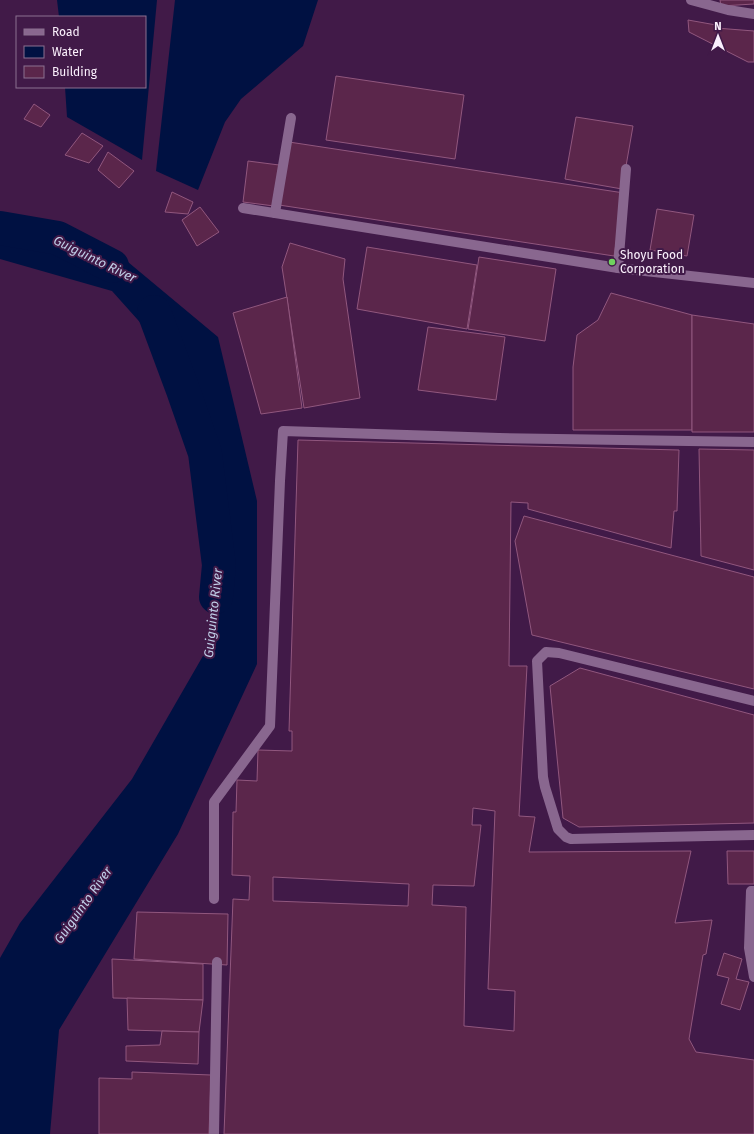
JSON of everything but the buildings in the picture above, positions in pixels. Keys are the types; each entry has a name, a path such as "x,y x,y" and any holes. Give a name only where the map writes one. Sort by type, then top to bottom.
{"street":[{"path":"691,0 728,10 754,14"},
{"path":"275,213 291,118"},
{"path":"618,268 626,169"},
{"path":"243,208 618,268 754,283"},
{"path":"214,899 214,802 270,726 283,431 499,438 754,442"},
{"path":"754,701 559,653 546,652 537,660 543,777 558,829 566,837 571,839 754,835"},
{"path":"754,891 751,891 750,948 754,977"},
{"path":"214,1134 217,962"}],"water":[{"path":"57,0 157,0 142,160 67,117 65,88 146,88 146,16 59,16"},
{"path":"175,0 318,0 303,46 241,99 225,122 198,190 156,171"},
{"path":"0,232 116,252 218,337 257,501 257,664 178,834 59,1030 50,1134 0,1134 0,958 20,923 132,779 211,642 221,504 188,376 112,291 0,259"}],"waterway":[{"name":"Guiguinto River","path":"0,228 58,238 112,266"},
{"name":"Guiguinto River","path":"154,312 205,453 219,565 216,597"}],"place":[{"name":"Shoyu Food Corporation","path":"612,262"}]}
